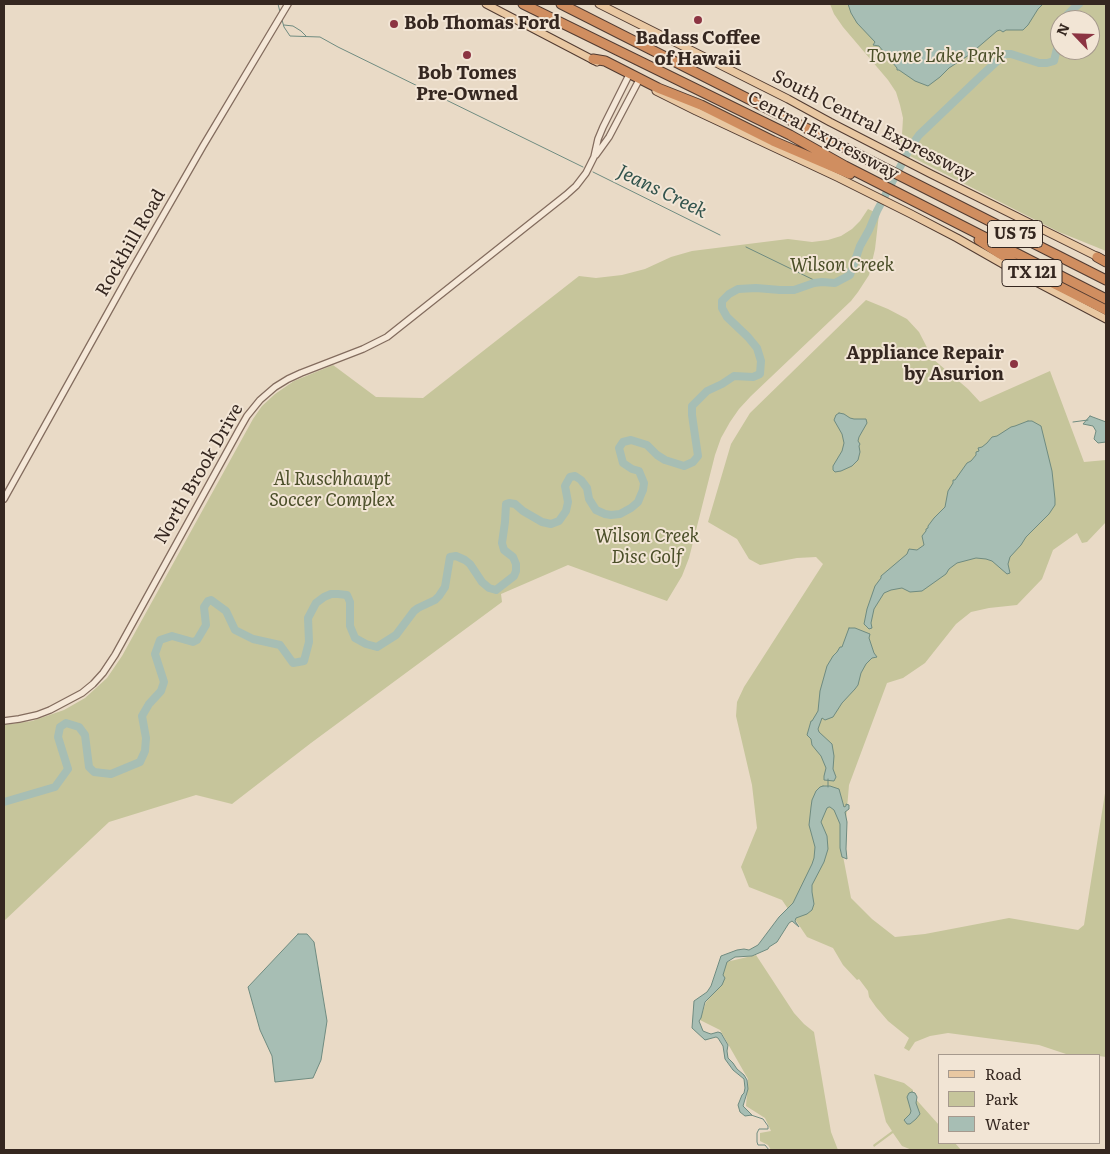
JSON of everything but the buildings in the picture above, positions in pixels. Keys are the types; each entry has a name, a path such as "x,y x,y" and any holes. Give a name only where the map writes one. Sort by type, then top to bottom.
{"highway":[{"name":"Central Expressway","path":"523,4 790,136 842,172 883,186 1106,299"},
{"name":"Central Expressway","path":"560,4 1106,280"},
{"path":"593,59 605,62 658,88 701,105 773,141 842,172"},
{"name":"TX 121","path":"963,227 980,241 1027,270 1106,310"},
{"path":"1097,257 1106,262"}],"main road":[{"path":"486,4 696,112 842,172 910,214 1106,319"},
{"name":"South Central Expressway","path":"599,4 1097,257"}],"street":[{"name":"Rockhill Road","path":"4,499 203,146 286,6"},
{"name":"North Brook Drive","path":"594,157 598,139 628,77"},
{"name":"North Brook Drive","path":"4,721 37,716 50,710 82,692 103,673 115,655 239,430 253,408 267,393 281,383 301,373 363,349 387,337 566,196 582,180 594,157 605,144 638,82"},
{"path":"608,116 618,121"}],"green space":[{"name":"Towne Lake Park","path":"830,4 1106,4 1106,251 1059,232 896,149 902,135 903,118 896,92 843,27"},
{"name":"Al Ruschhaupt Soccer Complex","path":"868,209 879,214 875,249 869,275 851,301 751,396 730,422 721,438 715,455 689,558 682,576 667,601 568,565 501,594 502,602 311,743 232,804 196,795 109,822 4,921 4,725 32,721 64,710 85,698 107,678 122,656 253,419 262,406 275,394 294,381 333,365 376,397 423,398 579,276 596,278 622,275 645,269 671,257 692,251 788,239 812,242 828,240 841,236 852,229"},
{"path":"866,300 907,319 919,332 933,359 980,402 1050,371 1084,462 1106,460 1106,522 1087,542 1082,543 1077,533 1053,550 1042,579 1017,605 971,612 956,624 925,663 903,678 887,683 849,785 843,856 851,898 872,919 895,937 925,934 1009,918 1078,930 1084,925 1106,787 1106,1057 1100,1056 1100,1054 1066,1054 1039,1045 948,1033 930,1036 915,1042 909,1051 904,1048 909,1038 888,1021 876,1007 869,997 868,991 859,979 857,980 843,965 833,948 807,937 782,900 749,887 741,867 757,828 752,785 736,716 737,702 744,687 823,564 816,557 797,558 760,565 749,559 737,539 708,522 731,444 750,413"},
{"path":"756,955 794,1013 814,1032 831,1132 838,1150 771,1150 768,1145 760,1141 760,1133 771,1131 765,1118 746,1106 748,1079 720,1030 700,1020 706,1002 717,990 726,962"},
{"path":"874,1074 904,1083 913,1090 913,1096 938,1124 938,1144 956,1144 961,1150 912,1150 902,1146 893,1133 874,1147 873,1145 892,1131 886,1122"}],"water":[{"path":"848,4 1043,4 1023,30 997,31 928,86 915,81 897,70 879,46 873,45 875,42 857,23"},
{"path":"839,413 854,419 866,419 867,423 858,441 860,452 858,460 852,466 835,472 833,466 842,451 844,443 842,434 834,420"},
{"path":"1090,416 1106,422 1106,442 1098,443 1094,439 1096,431 1093,426 1083,424"},
{"path":"1028,421 1041,426 1052,471 1055,505 1010,557 1008,564 1010,573 1007,574 992,561 986,559 976,558 957,563 946,574 922,591 910,592 902,588 884,593 874,609 871,623 872,628 869,629 864,624 875,586 881,576 907,554 909,549 917,550 924,545 922,536 934,518 945,507 948,491 953,480 976,455 976,452 979,451 978,448 982,447 992,437"},
{"path":"849,628 855,628 870,634 869,638 877,657 872,658 866,664 858,685 842,703 833,717 825,720 822,718 818,729 832,744 834,756 833,769 836,777 834,781 824,780 826,768 821,756 807,735 811,721 818,711 820,691 827,666 840,647 842,647"},
{"path":"823,786 839,789 844,807 846,804 849,805 849,809 845,812 847,822 847,859 842,857 840,848 840,824 834,810 829,807 821,822 827,836 828,849 824,862 812,885 814,904 812,910 796,918 795,921 799,927 792,921 789,923 777,942 768,949 752,956 735,957 727,962 722,985 705,1002 699,1021 703,1031 711,1034 721,1033 728,1045 728,1058 747,1080 748,1089 743,1106 752,1115 745,1116 740,1112 738,1105 744,1093 744,1079 733,1070 725,1059 723,1046 718,1038 705,1040 692,1028 694,1001 707,992 711,986 721,956 737,950 749,950 758,945 779,917 793,903 814,858 815,847 809,825 811,807 816,791"},
{"path":"298,934 307,934 314,942 327,1021 321,1060 313,1078 275,1082 272,1056 260,1030 248,987"},
{"path":"912,1092 917,1097 916,1103 920,1114 910,1124 907,1124 904,1120 911,1111 907,1097"}],"waterway":[{"name":"Jeans Creek","path":"278,4 280,12"},
{"name":"Wilson Creek","path":"1072,10 1079,4"},
{"name":"Jeans Creek","path":"282,20 290,36 320,37 583,167"},
{"path":"284,25 293,26 306,36"},
{"name":"Wilson Creek","path":"4,802 55,787 68,769 58,737 60,727 66,723 79,727 85,735 89,767 94,772 111,774 140,762 145,751 146,738 142,716 149,704 161,691 164,682 155,654 160,640 172,636 193,642 197,640 206,625 204,607 208,601 211,600 226,611 235,630 253,639 280,645 293,663 304,661 309,642 308,618 316,603 331,594 347,595 350,602 350,626 355,638 377,647 396,635 414,611 439,596 445,587 450,557 456,556 465,560 489,588 496,590 514,576 516,564 513,557 504,550 502,543 506,504 515,504 542,522 551,524 559,521 566,511 568,502 565,486 570,477 575,476 587,488 589,499 596,510 611,515 620,514 631,508 638,502 644,483 639,471 623,463 619,448 623,442 631,440 647,445 665,460 684,466 693,462 698,456 692,406 707,391 734,376 753,377 760,374 761,361 757,348 727,317 722,308 722,301 738,289 794,290 814,283 835,283 850,275 860,246 877,211 910,148 919,135 1005,54 1011,54 1039,63 1047,63 1054,60"},
{"name":"Jeans Creek","path":"593,172 720,235"},
{"name":"Jeans Creek","path":"746,247 818,282"},
{"path":"1073,422 1088,420"},
{"path":"828,779 828,787"},
{"path":"751,1115 763,1119 768,1126 768,1129 759,1129 757,1142 758,1145 765,1145 769,1150"}],"place":[{"name":"Badass Coffee of Hawaii","path":"698,20"},
{"name":"Bob Thomas Ford","path":"394,24"},
{"name":"Bob Tomes Pre-Owned","path":"467,55"},
{"name":"Appliance Repair by Asurion","path":"1014,364"}],"park label":[{"name":"Wilson Creek Disc Golf","path":"647,547"}]}
